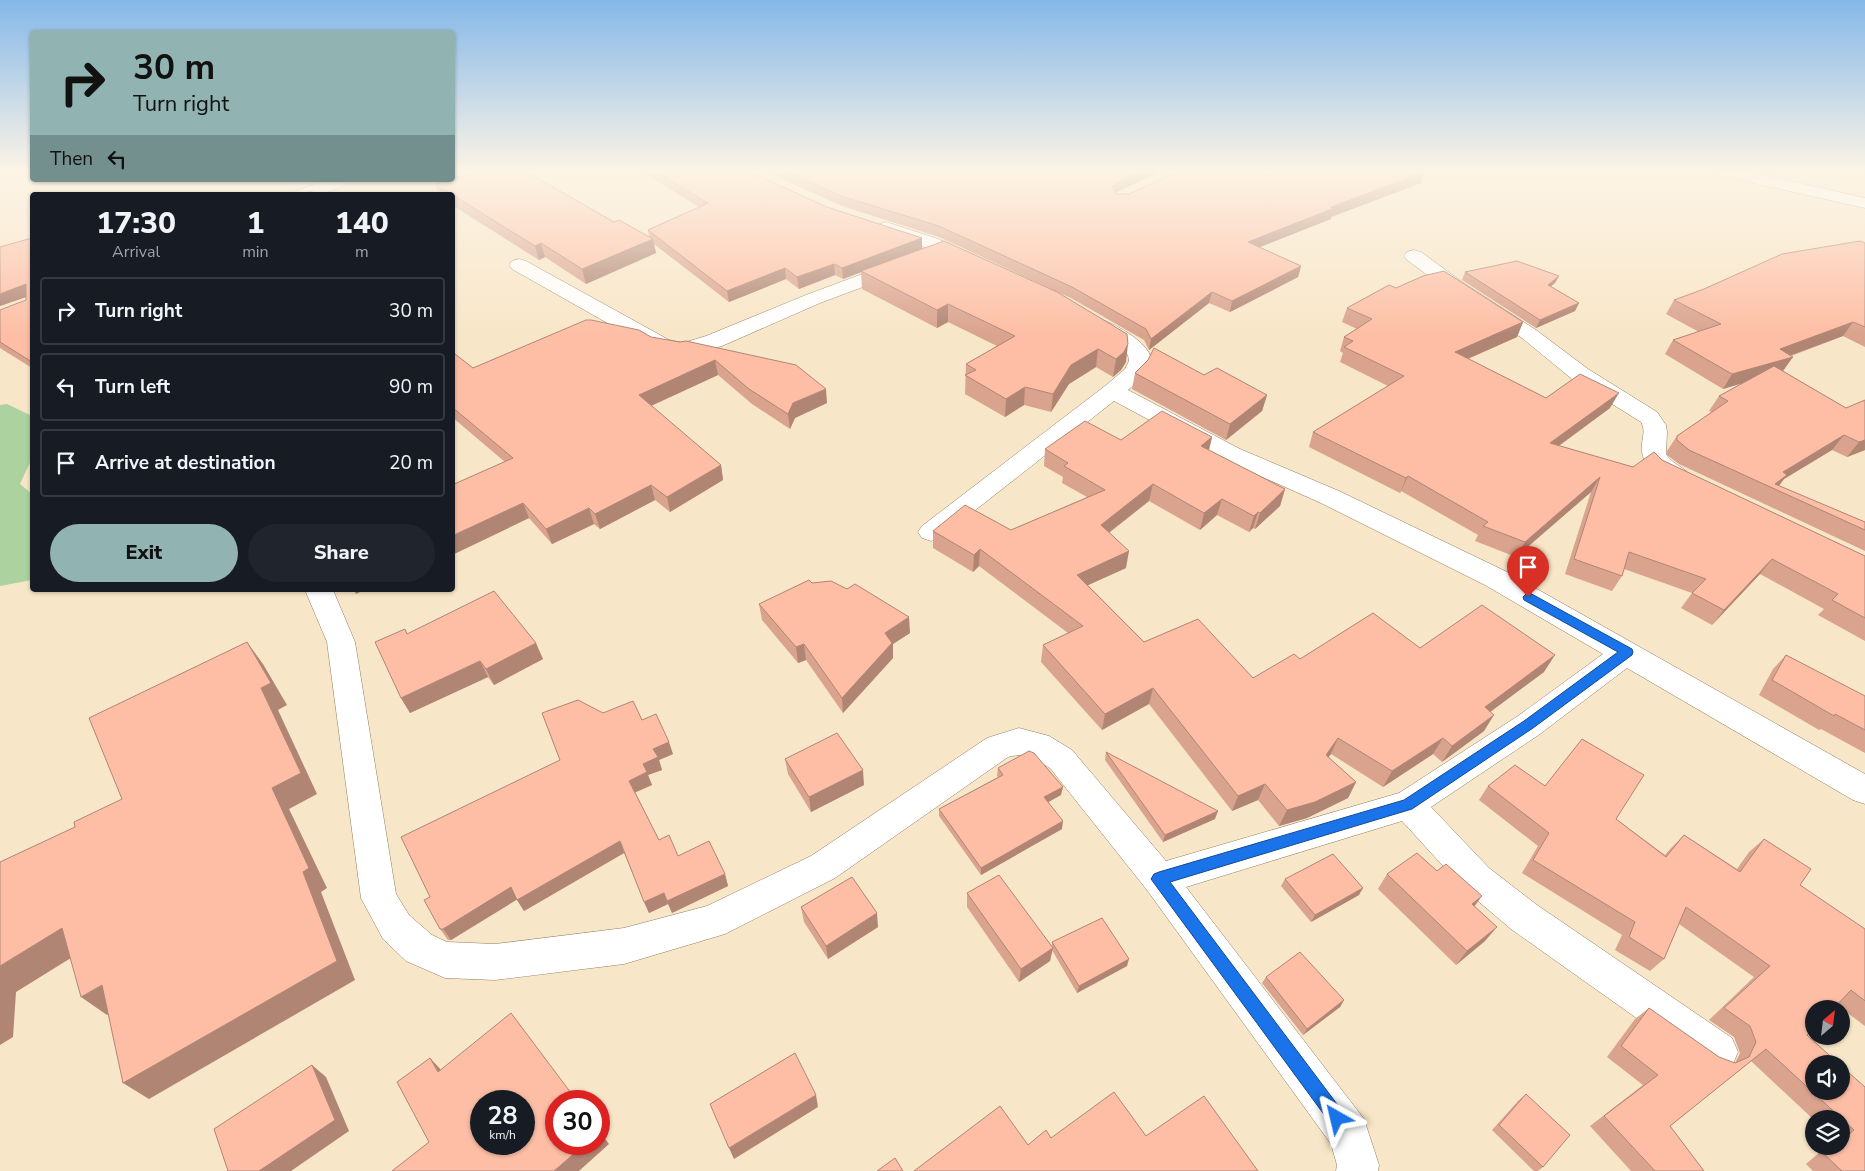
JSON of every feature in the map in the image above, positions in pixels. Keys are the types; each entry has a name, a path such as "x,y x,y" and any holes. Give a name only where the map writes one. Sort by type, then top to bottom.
{"street":[{"path":"877,226 945,249 991,270"},
{"path":"519,266 662,345 683,349 714,341 813,299 945,249"},
{"path":"1414,256 1455,286 1528,334 1580,374 1649,417 1656,424 1652,452 1657,462 1669,472 1702,488"},
{"path":"931,532 1113,392 1139,366 1140,357 1134,347 1079,313"},
{"path":"1113,392 1231,454 1330,497 1495,578 1865,790"},
{"path":"320,592 341,642 379,898 396,927 419,948 445,960 495,962 624,946 712,922 824,867 998,747 1019,741 1038,745 1061,760 1159,879 1349,1134 1358,1165 1357,1171"},
{"path":"1159,879 1408,805 1529,725 1627,652"},
{"path":"1408,805 1477,879 1524,917 1718,1052"}],"green space":[{"path":"7,404 30,415 30,462 20,484 30,492 30,580 0,586 0,405"}],"building":[{"path":"502,226 629,226 653,239 582,269 541,243 535,246"},
{"path":"658,226 884,226 922,238 842,268 834,264 797,277 785,268 727,291 648,230"},
{"path":"939,226 1289,226 1248,242 1301,266 1232,301 1212,292 1151,339 1146,329 1072,287"},
{"path":"30,239 30,361 0,342 0,310 26,300 26,284 0,294 0,247"},
{"path":"944,241 1057,292 1127,334 1128,344 1124,352 1116,359 1098,349 1071,365 1053,394 1025,387 1006,399 965,375 976,370 966,364 1015,336 948,304 937,310 861,271"},
{"path":"1860,241 1865,243 1865,327 1853,322 1780,349 1793,357 1732,374 1673,340 1721,324 1674,300 1704,289 1782,254"},
{"path":"1517,261 1559,276 1548,285 1579,303 1540,320 1465,272"},
{"path":"1444,271 1523,322 1455,352 1546,398 1580,374 1619,393 1550,443 1633,467 1654,452 1662,460 1865,556 1865,618 1832,600 1838,594 1772,559 1724,610 1692,593 1706,579 1629,552 1622,576 1574,559 1600,477 1525,542 1483,526 1488,522 1408,476 1406,478 1313,432 1404,376 1344,347 1353,341 1344,337 1372,319 1347,308 1389,285 1396,288 1423,276"},
{"path":"586,320 591,320 639,330 651,337 680,342 686,341 796,365 826,389 793,403 788,414 749,389 715,360 639,395 721,465 667,497 651,485 595,514 589,508 546,529 523,503 455,535 455,484 513,458 455,410 455,354 473,368"},
{"path":"1154,348 1204,375 1217,368 1267,395 1230,424 1135,373 1148,360"},
{"path":"1774,366 1846,408 1865,400 1865,440 1859,442 1844,435 1783,472 1787,475 1775,484 1865,522 1865,530 1689,450 1677,440 1677,436 1728,401 1719,396"},
{"path":"1162,411 1212,437 1201,446 1285,489 1260,513 1258,512 1254,516 1222,499 1204,513 1153,484 1101,525 1129,551 1077,575 1144,642 1198,619 1253,678 1294,654 1300,659 1373,613 1420,648 1482,605 1555,655 1485,707 1494,715 1452,746 1443,738 1392,771 1338,738 1326,755 1356,782 1315,802 1287,810 1265,784 1238,796 1153,688 1105,714 1043,645 1083,626 980,549 974,555 933,531 965,505 1011,530 1105,490 1064,466 1068,463 1045,449 1085,421 1121,440"},
{"path":"809,580 812,583 831,581 847,589 855,584 909,617 885,633 892,643 842,698 804,644 796,647 759,604"},
{"path":"494,591 536,643 486,669 480,661 401,698 375,642 405,629 407,634"},
{"path":"247,642 271,683 261,688 301,773 272,788 309,868 303,872 337,961 123,1083 102,985 81,997 62,928 0,966 0,862 75,827 74,822 122,799 89,718"},
{"path":"1786,655 1865,696 1865,730 1835,714 1834,716 1772,680"},
{"path":"578,700 603,713 633,701 642,720 656,714 669,742 653,749 658,757 643,764 647,772 629,781 659,840 669,835 678,856 709,841 725,874 667,901 664,893 644,902 620,841 517,900 511,887 443,929 440,929 424,900 430,897 401,837 560,760 542,713"},
{"path":"837,733 863,770 809,797 785,759"},
{"path":"1582,739 1644,775 1616,819 1666,857 1684,835 1740,872 1764,839 1811,869 1800,885 1865,929 1865,1001 1851,990 1842,1000 1805,1000 1805,1045 1818,1045 1829,1055 1805,1055 1805,1085 1766,1049 1670,1126 1704,1171 1655,1171 1604,1116 1658,1075 1621,1046 1649,1008 1719,1057 1735,1063 1749,1057 1756,1042 1750,1026 1724,1008 1770,966 1686,907 1664,959 1629,937 1635,922 1533,860 1549,833 1488,786 1515,765 1545,786"},
{"path":"1029,751 1034,753 1063,787 1044,797 1063,821 981,868 939,809 1003,775 998,768"},
{"path":"1106,752 1218,811 1165,835"},
{"path":"1417,853 1437,871 1446,864 1482,896 1472,904 1497,927 1467,951 1387,874"},
{"path":"1333,854 1363,888 1315,915 1285,879"},
{"path":"999,875 1053,948 1021,969 967,893"},
{"path":"852,877 877,913 826,946 801,907"},
{"path":"1102,918 1129,959 1079,986 1052,942"},
{"path":"1300,952 1344,1000 1307,1029 1266,977"},
{"path":"511,1013 569,1090 545,1090 545,1155 572,1155 554,1171 392,1171 429,1142 397,1082 430,1058 438,1072"},
{"path":"795,1053 816,1095 729,1148 710,1104"},
{"path":"312,1065 335,1120 259,1171 228,1171 214,1129"},
{"path":"1850,1074 1865,1087 1865,1171 1842,1171 1825,1155 1850,1155 1850,1133 1854,1130 1850,1126 1850,1110 1832,1110 1821,1100 1850,1100"},
{"path":"1114,1092 1146,1136 1204,1096 1258,1171 914,1171 1000,1106 1028,1145 1046,1130 1051,1138"},
{"path":"1526,1094 1570,1135 1543,1167 1499,1125"},
{"path":"895,1158 903,1171 877,1171"}],"route":[{"path":"1337,1118 1159,879 1408,805 1529,725 1627,652 1528,597"}]}
